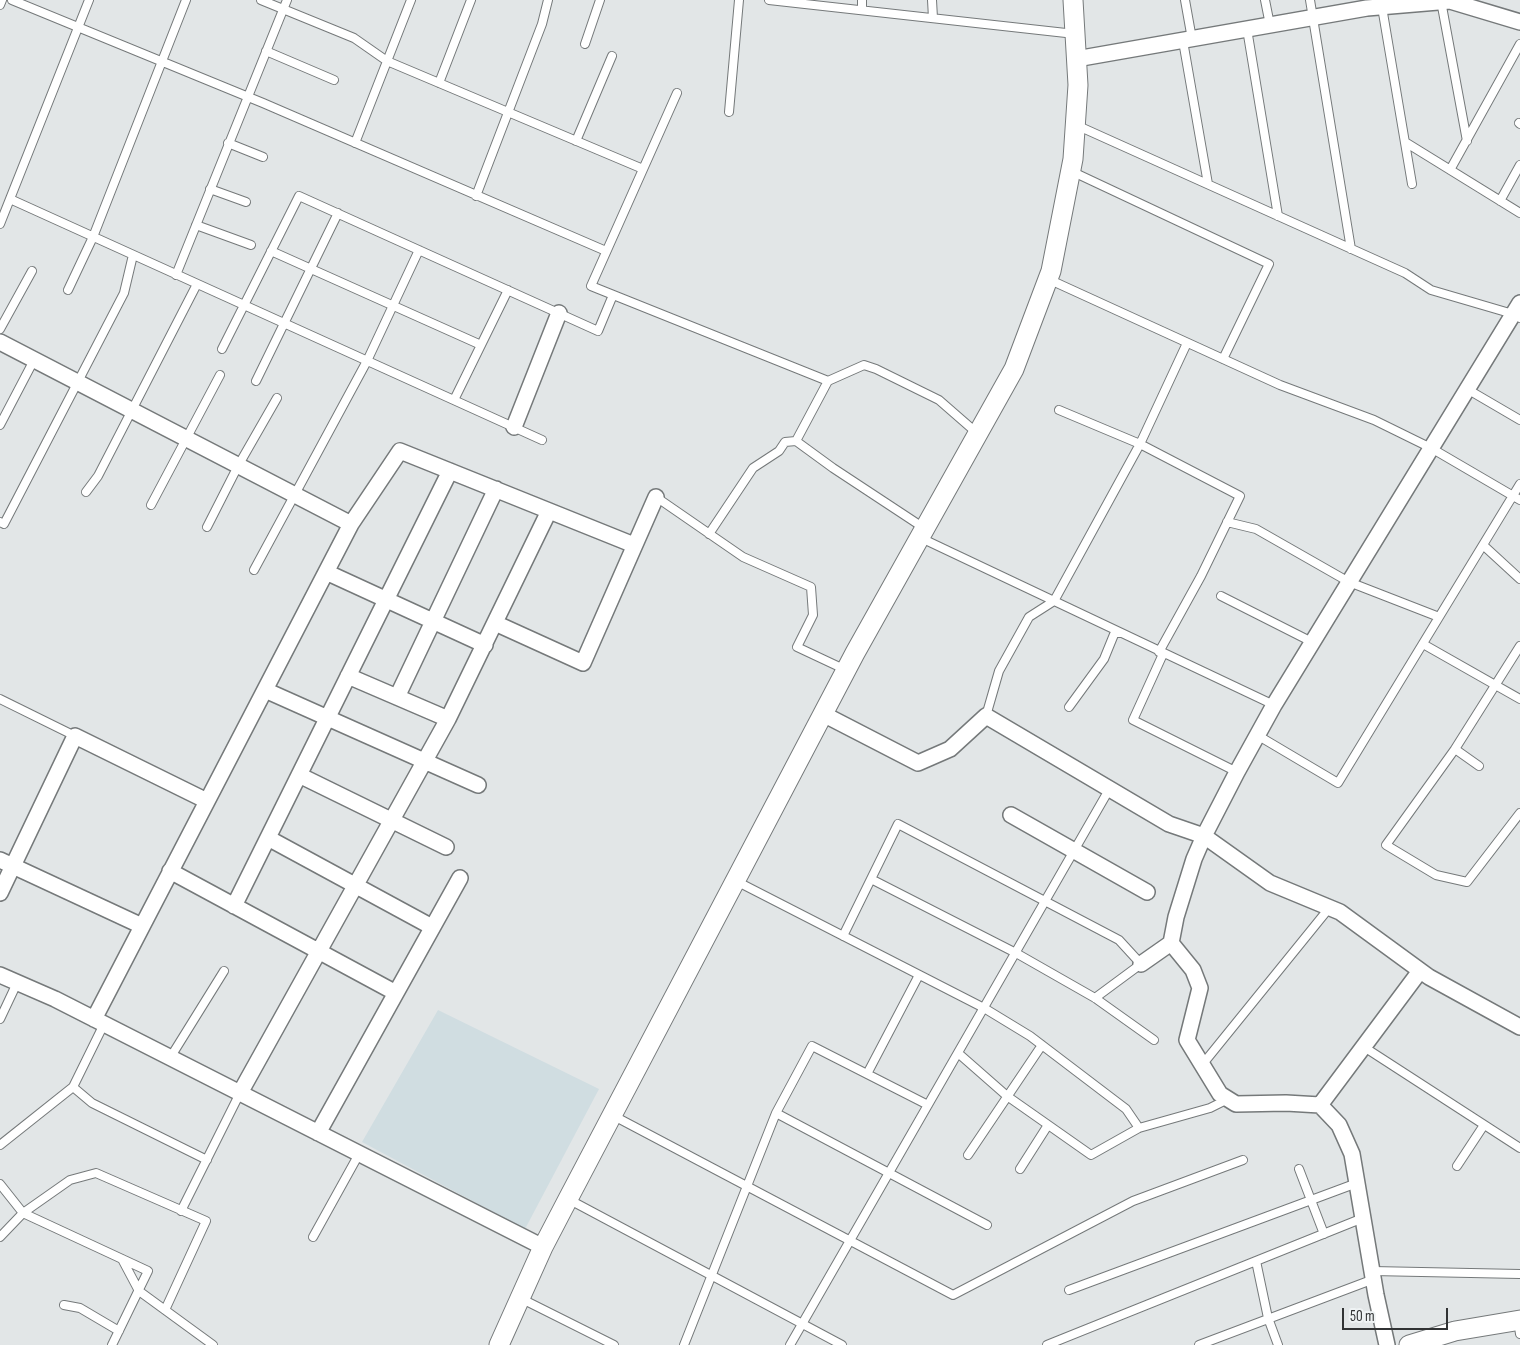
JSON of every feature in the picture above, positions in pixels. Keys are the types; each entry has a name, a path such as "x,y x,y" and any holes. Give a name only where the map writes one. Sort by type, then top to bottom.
{"street":[{"path":"499,1345 543,1247 846,670 1014,369 1048,279 1071,172 1078,85 1073,0"},
{"path":"1076,60 1270,25 1424,2 1450,1 1520,22"},
{"path":"1141,964 1171,943 1176,917 1204,836 1257,735 1467,389 1518,312"},
{"path":"514,427 559,313"},
{"path":"0,342 351,524"},
{"path":"99,1021 142,926 351,524 400,451 634,545"},
{"path":"234,906 450,471"},
{"path":"397,697 496,490"},
{"path":"495,623 583,663 656,497"},
{"path":"240,1093 448,719 549,511"},
{"path":"326,572 485,645"},
{"path":"348,676 448,719"},
{"path":"265,690 478,785"},
{"path":"823,714 918,763 950,748 986,716 1170,824 1204,836 1270,883 1340,912 1420,971 1520,1027"},
{"path":"0,893 15,866 74,736 207,801"},
{"path":"299,775 446,847"},
{"path":"1011,815 1147,892"},
{"path":"268,838 432,928"},
{"path":"0,860 142,926"},
{"path":"170,871 396,992"},
{"path":"318,1133 460,878"},
{"path":"1171,943 1193,970 1200,988 1187,1040 1220,1094 1236,1104 1286,1103 1320,1106 1339,1124 1352,1154 1373,1275 1388,1345"},
{"path":"1320,1106 1420,971"},
{"path":"0,975 99,1021 543,1247"},
{"path":"1408,1345 1455,1331 1519,1325"}],"lane":[{"path":"0,6 2,0"},
{"path":"12,0 247,96 606,251"},
{"path":"0,224 89,0"},
{"path":"68,290 93,236 186,0"},
{"path":"261,0 354,38 387,61 643,169"},
{"path":"176,275 287,0"},
{"path":"355,143 411,0"},
{"path":"438,83 471,0"},
{"path":"476,196 542,24 548,0"},
{"path":"585,44 600,0"},
{"path":"729,112 739,0"},
{"path":"769,0 806,2 1075,34"},
{"path":"862,0 862,10"},
{"path":"932,0 933,18"},
{"path":"1185,0 1188,40 1208,184"},
{"path":"1265,0 1270,25"},
{"path":"1310,0 1352,250"},
{"path":"1441,1 1467,141"},
{"path":"1382,7 1412,184"},
{"path":"1247,29 1278,216"},
{"path":"1450,170 1520,44"},
{"path":"266,51 334,80"},
{"path":"576,141 612,56"},
{"path":"677,93 591,286 828,380"},
{"path":"1076,125 1404,273 1431,290 1518,312"},
{"path":"1405,142 1520,213"},
{"path":"228,143 263,157"},
{"path":"1500,201 1520,165"},
{"path":"1071,172 1269,264 1222,359"},
{"path":"210,189 246,202"},
{"path":"222,349 299,196 598,331 613,296"},
{"path":"10,199 542,440"},
{"path":"256,381 338,213"},
{"path":"196,225 251,245"},
{"path":"254,570 293,494 367,361 418,250"},
{"path":"271,251 481,345"},
{"path":"0,522 4,524 124,293 133,255"},
{"path":"0,329 32,271"},
{"path":"1048,279 1280,385 1374,420 1431,448 1516,498"},
{"path":"86,492 98,476 197,284"},
{"path":"454,400 508,290"},
{"path":"986,716 999,671 1029,617 1054,601 1140,444 1187,343"},
{"path":"0,424 34,360"},
{"path":"796,441 828,380 864,366 876,368 940,400 978,434"},
{"path":"151,505 220,375"},
{"path":"1467,389 1520,420"},
{"path":"207,527 238,466 277,398"},
{"path":"1059,410 1140,444 1240,496 1161,653 1134,720 1237,772"},
{"path":"709,534 754,468 779,451 785,442 796,441 922,533 1121,634 1274,705"},
{"path":"1257,735 1338,783 1483,545 1516,498 1520,484"},
{"path":"656,497 743,557 810,587 814,615 797,647 846,670"},
{"path":"1227,522 1256,529 1349,582 1439,618"},
{"path":"1483,545 1520,579"},
{"path":"1221,596 1312,642"},
{"path":"1069,707 1104,659 1115,632 1121,634"},
{"path":"1423,644 1520,699"},
{"path":"1520,646 1455,749 1386,845 1436,875 1467,882 1520,813"},
{"path":"0,698 74,736"},
{"path":"1455,749 1479,766"},
{"path":"790,1345 1110,788"},
{"path":"843,936 898,824 1119,940 1141,964 1095,998"},
{"path":"871,879 1016,953 1095,998 1154,1040"},
{"path":"736,881 984,1008 1042,1045 1126,1109 1139,1128"},
{"path":"1202,1065 1330,907"},
{"path":"170,1058 224,971"},
{"path":"867,1074 919,975"},
{"path":"0,1019 18,983"},
{"path":"0,1145 73,1087 99,1021"},
{"path":"968,1155 1042,1045"},
{"path":"684,1345 776,1113 812,1046 928,1106"},
{"path":"1364,1047 1520,1148"},
{"path":"958,1053 1007,1096 1091,1155 1139,1128 1210,1108 1228,1099"},
{"path":"73,1087 92,1103 207,1160"},
{"path":"181,1211 240,1093"},
{"path":"776,1113 988,1225"},
{"path":"612,1115 953,1295 1134,1201 1243,1160"},
{"path":"1020,1169 1048,1124"},
{"path":"1457,1166 1484,1125"},
{"path":"313,1237 359,1154"},
{"path":"1299,1169 1324,1234"},
{"path":"0,1237 23,1213 70,1180 96,1173 206,1222 165,1310"},
{"path":"1069,1290 1357,1182"},
{"path":"0,1184 23,1213 148,1271 112,1345"},
{"path":"568,1199 842,1345"},
{"path":"1047,1345 1363,1218"},
{"path":"122,1259 139,1291 213,1345"},
{"path":"1256,1261 1268,1318 1278,1345"},
{"path":"1199,1345 1373,1275 1520,1274"},
{"path":"520,1298 614,1345"},
{"path":"64,1305 80,1308 119,1331"}],"shaded area":[{"path":"438,1010 599,1089 525,1229 362,1142"}]}
